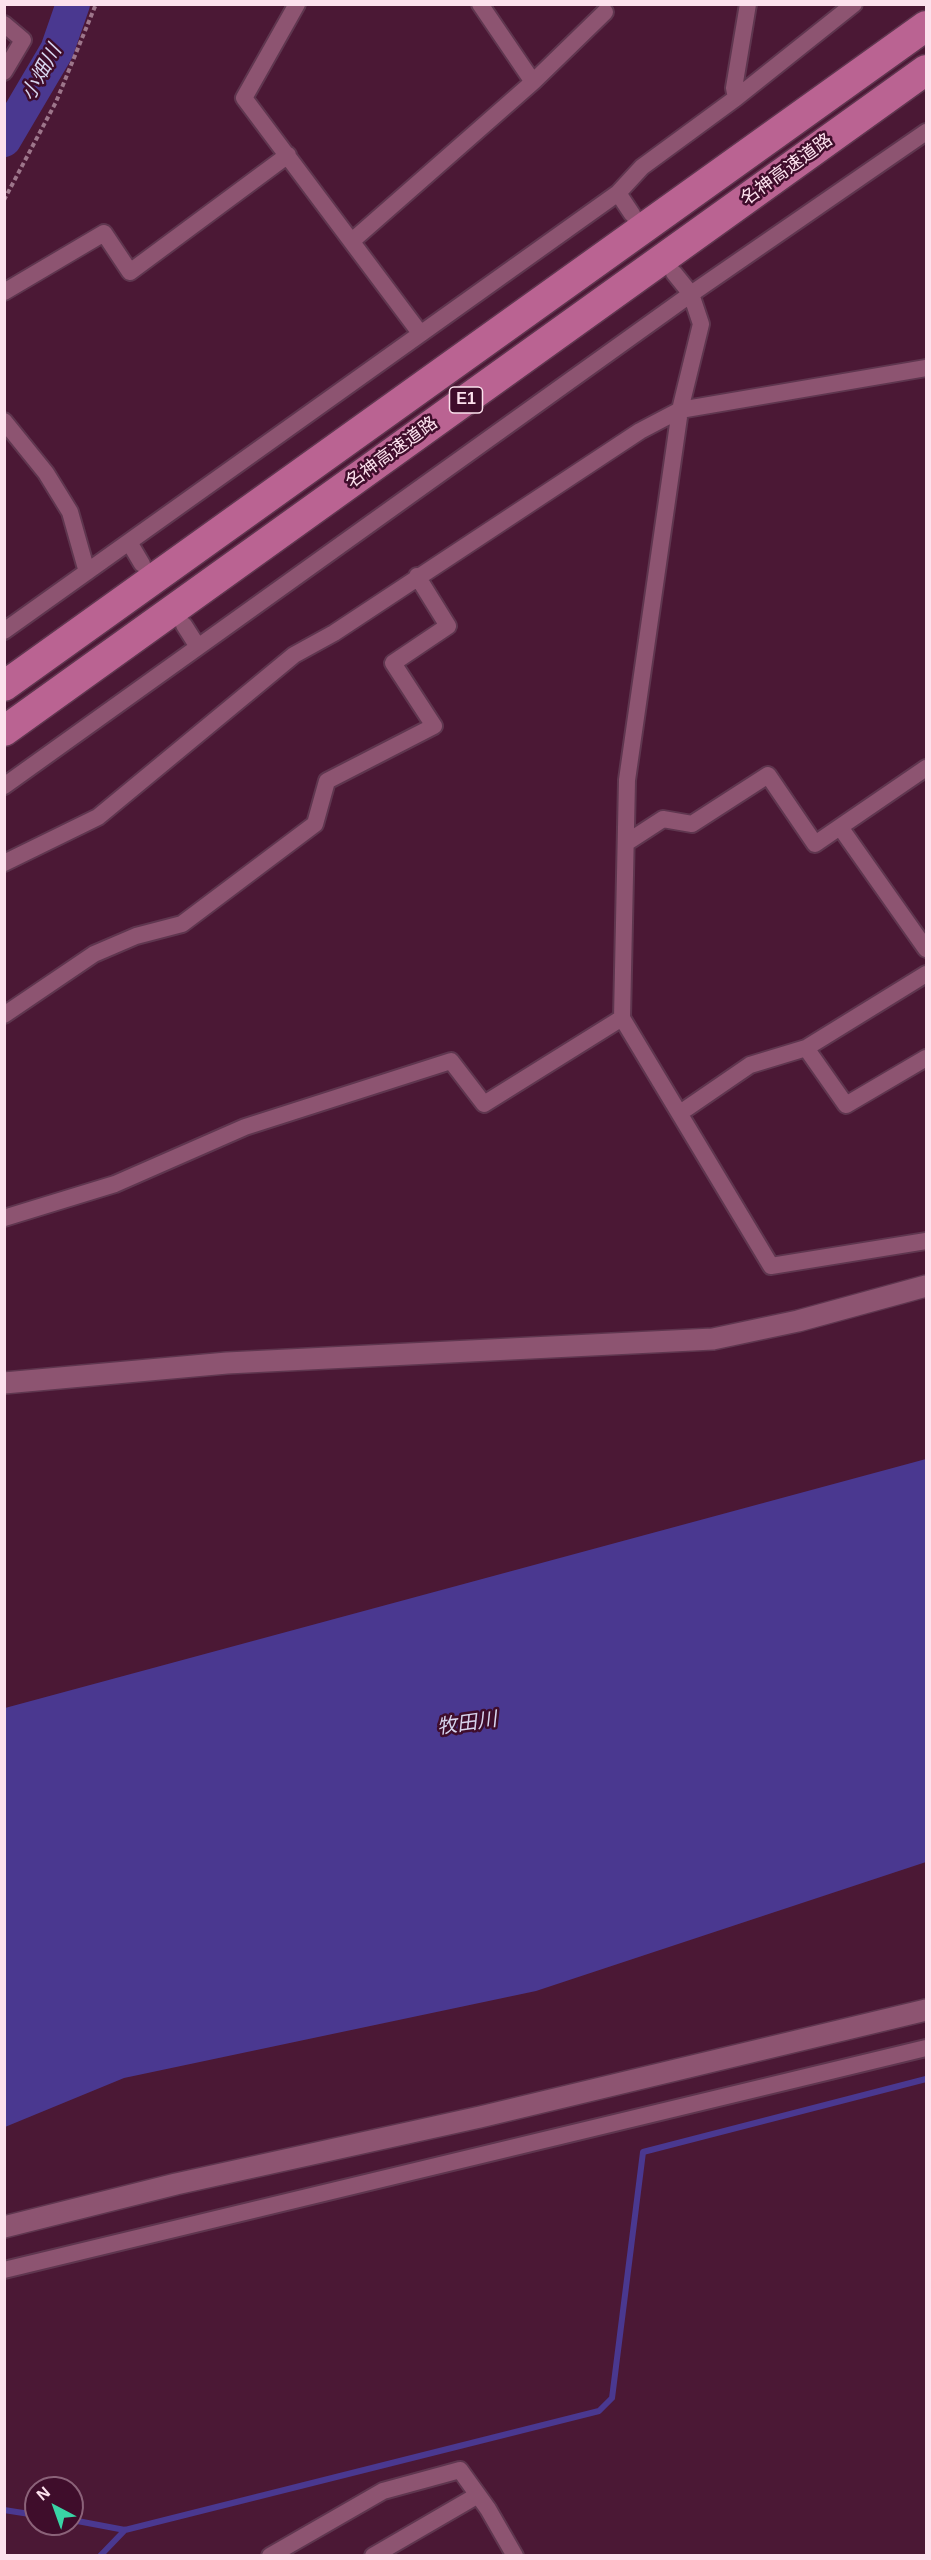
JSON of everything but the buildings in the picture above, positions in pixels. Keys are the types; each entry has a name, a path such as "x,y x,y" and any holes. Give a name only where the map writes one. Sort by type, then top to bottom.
{"highway":[{"name":"名神高速道路","path":"4,686 921,30"},
{"name":"名神高速道路","path":"4,731 923,73"}],"street":[{"path":"297,4 244,98 420,333"},
{"path":"480,4 534,82"},
{"path":"736,98 734,88 748,4"},
{"path":"4,631 618,193 642,167 736,98 854,4"},
{"path":"351,241 534,82 605,12"},
{"path":"4,24 23,40 4,72"},
{"path":"4,786 691,294 927,132"},
{"path":"4,292 104,233 130,272 288,155"},
{"path":"618,193 632,214"},
{"path":"674,273 691,294 701,324 680,410 627,780 622,1018 771,1266 927,1241"},
{"path":"4,863 98,817 294,655 334,633 417,576 640,431 680,410 927,368"},
{"path":"4,421 46,473 70,512 87,572"},
{"path":"129,542 142,564"},
{"path":"4,1015 94,954 136,936 182,924 315,824 327,781 434,726 393,663 448,627 417,576"},
{"path":"184,626 198,647"},
{"path":"626,843 663,819 692,824 768,775 815,844 927,768"},
{"path":"840,827 927,949"},
{"path":"680,1113 750,1065 806,1048 927,974"},
{"path":"4,1218 115,1184 245,1127 451,1061 484,1104 622,1018"},
{"path":"806,1048 846,1105 927,1058"},
{"path":"4,1383 227,1364 712,1339 798,1321 927,1286"},
{"path":"4,2227 177,2184 480,2117 927,2010"},
{"path":"4,2270 927,2048"},
{"path":"270,2556 383,2491 460,2470 515,2556"},
{"path":"373,2556 478,2495"}],"path":[{"path":"4,200 56,102 96,4"}],"water":[{"name":"牧田川","path":"926,1459 926,1862 536,1991 124,2078 5,2127 5,1708"}],"waterway":[{"name":"小畑川","path":"4,140 57,50 73,4"},
{"path":"84,2522 125,2530 599,2411 612,2398 643,2152 926,2079"},
{"path":"4,2510 24,2513"},
{"path":"100,2556 125,2530"}]}
